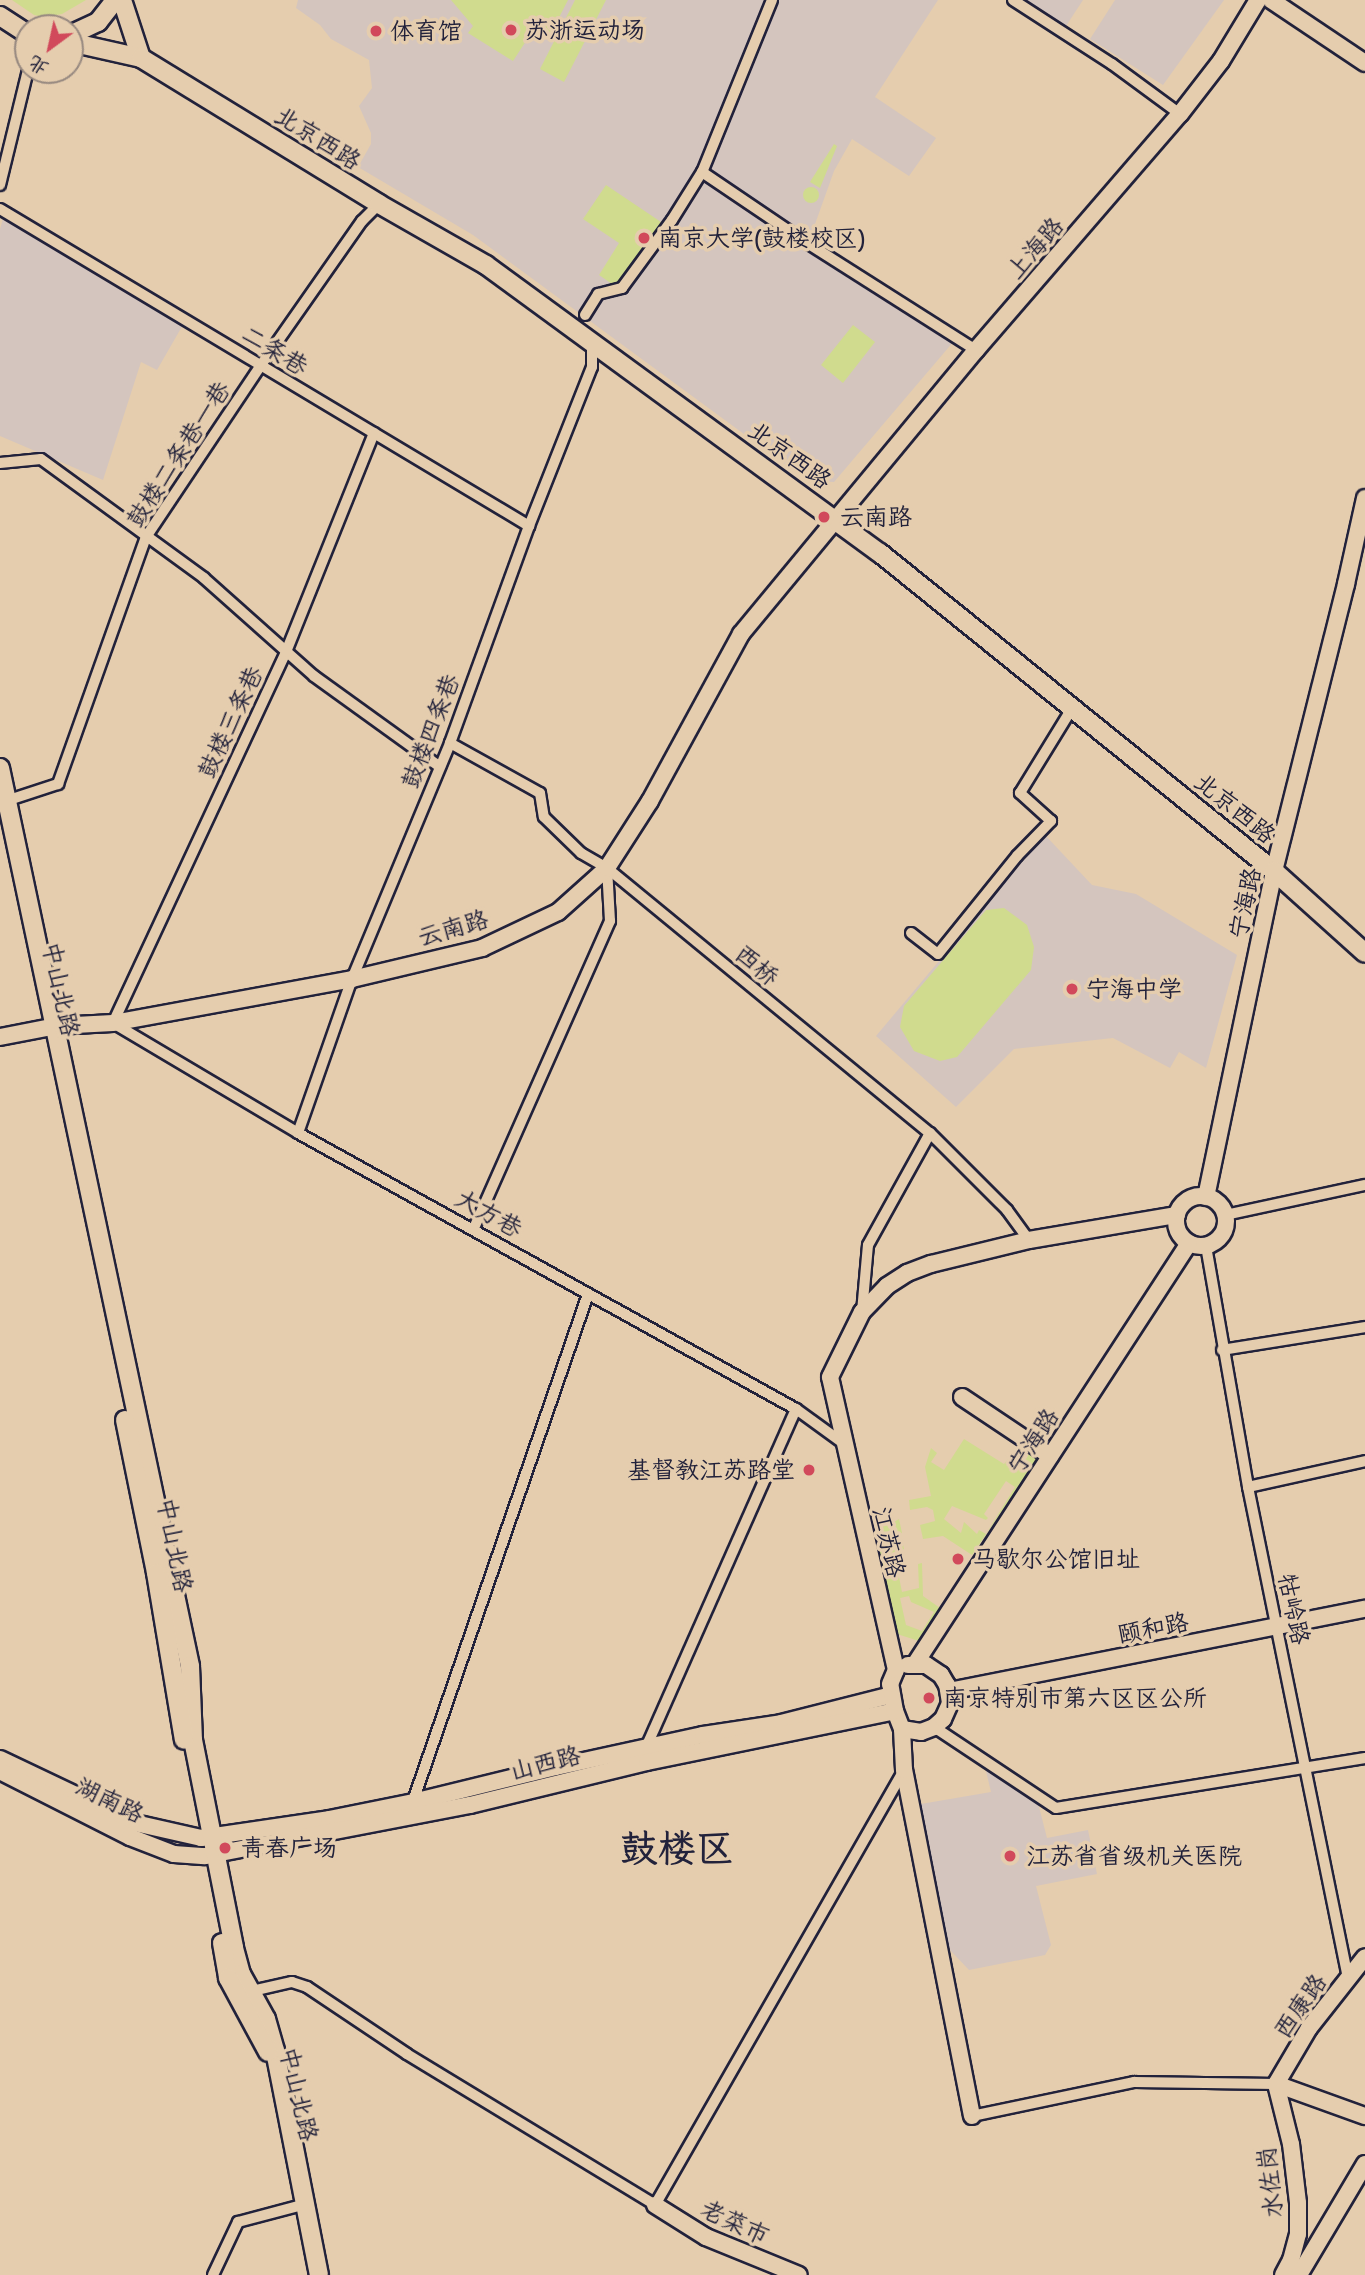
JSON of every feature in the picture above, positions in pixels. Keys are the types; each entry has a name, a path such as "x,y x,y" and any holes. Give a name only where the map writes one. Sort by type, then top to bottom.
{"main road":[{"path":"84,29 98,23 115,0"},
{"path":"122,0 141,58"},
{"name":"北京西路","path":"84,45 141,58 379,204 486,265 836,519 1274,871 1365,953"},
{"name":"中山北路","path":"0,768 3,809 50,1028"},
{"name":"中山北路","path":"3,809 20,862 209,1846 241,1974 253,1991 266,2019 275,2051 318,2275"},
{"name":"中山北路","path":"209,1846 228,1978 268,2053 312,2275"}],"street":[{"path":"585,314 598,294 622,288 672,220 702,172 772,0"},
{"path":"1013,0 1112,64 1180,114"},
{"name":"上海路","path":"836,519 976,350 1180,114 1221,61 1258,0"},
{"path":"1271,0 1365,63"},
{"path":"0,185 25,84"},
{"path":"702,172 804,241 976,350"},
{"name":"鼓楼二条巷一巷","path":"3,809 58,784 146,537 261,365 362,222 379,204"},
{"name":"二条巷","path":"0,209 529,526"},
{"name":"鼓楼四条巷","path":"298,1133 352,979 450,743 529,526 592,367 592,342"},
{"name":"鼓楼三条巷","path":"113,1023 286,652 374,433"},
{"path":"0,463 41,459 204,578 314,676 440,767"},
{"name":"宁海路","path":"1206,1197 1274,871 1365,498"},
{"name":"云南路","path":"0,1037 50,1028 113,1023 352,979 482,948 558,912 607,868 650,801 741,634 836,519"},
{"path":"911,933 938,954 1017,856 1051,821 1020,793 1073,707"},
{"name":"西桥","path":"450,743 540,793 544,817 581,853 607,868 930,1133 1007,1210 1029,1240"},
{"path":"474,1228 610,921 607,868"},
{"name":"大方巷","path":"113,1023 298,1133 474,1228 796,1409 843,1443"},
{"path":"862,1312 868,1245 930,1133"},
{"path":"1226,1214 1365,1185"},
{"path":"1206,1197 1218,1203 1226,1214 1224,1231 1214,1243 1206,1246 1189,1243 1178,1231 1177,1215 1191,1198 1206,1197"},
{"name":"江苏路","path":"893,1703 890,1684 896,1670 830,1377 862,1312 887,1286 907,1273 930,1264 1029,1240 1177,1215"},
{"name":"宁海路","path":"915,1664 1189,1243"},
{"name":"牯岭路","path":"1206,1246 1248,1487 1348,1978"},
{"path":"410,1809 588,1294"},
{"path":"1222,1350 1365,1327"},
{"path":"962,1397 1050,1456"},
{"path":"645,1755 796,1409"},
{"path":"1248,1487 1365,1461"},
{"name":"颐和路","path":"949,1691 1365,1609"},
{"path":"896,1670 915,1664 936,1671 949,1691 946,1714 933,1727 921,1732 902,1729"},
{"path":"893,1703 902,1729 904,1770 972,2116 1134,2082 1276,2084 1365,2116"},
{"name":"山西路","path":"209,1846 410,1809 645,1755 893,1703"},
{"path":"933,1727 1056,1808 1365,1758"},
{"name":"湖南路","path":"0,1759 135,1823 209,1846"},
{"path":"253,1991 292,1982 307,1987 532,2133 655,2205 904,1770"},
{"name":"湖南路","path":"0,1772 130,1837 174,1854 209,1846"},
{"name":"西康路","path":"1276,2084 1309,2028 1365,1957"},
{"name":"水佐岗","path":"1276,2084 1291,2144 1298,2203 1298,2234 1283,2275"},
{"path":"1299,2275 1365,2164"},
{"name":"老菜市","path":"655,2205 705,2237 799,2275"},
{"path":"213,2275 238,2222 298,2206"}],"shaded area":[{"name":"南京大学(鼓楼校区)","path":"298,0 938,0 875,97 936,138 909,176 852,139 834,171 809,241 960,334 834,482 808,481 473,235 358,167 371,144 371,133 359,106 372,88 369,60 331,39 320,25 296,8"},
{"path":"1023,0 1083,0 1066,26"},
{"path":"1115,0 1224,0 1163,85 1090,39"},
{"path":"4,215 184,323 157,370 141,362 103,480 0,436 0,229"},
{"name":"宁海中学","path":"1045,835 1092,885 1136,894 1237,955 1206,1068 1179,1052 1170,1068 1113,1038 1014,1049 956,1107 876,1036"},
{"name":"江苏省省级机关医院","path":"989,1769 1037,1799 1047,1838 1088,1830 1097,1874 1036,1886 1051,1945 1045,1955 969,1970 950,1950 915,1805 991,1792 986,1771"}],"green space":[{"path":"12,0 86,0 62,14 33,14"},
{"name":"苏浙运动场","path":"451,0 568,0 548,39 539,34 528,38 513,61 468,33 473,26"},
{"path":"575,0 606,0 564,82 540,69"},
{"path":"834,144 837,146 820,188 810,182"},
{"path":"606,185 664,224 615,286 599,275 619,243 583,219"},
{"path":"811,187 817,189 817,201 811,203 805,201 803,195 805,189"},
{"path":"853,325 875,342 843,383 821,365"},
{"path":"1004,908 1027,925 1034,947 1031,970 957,1057 940,1061 914,1051 900,1027 904,1006 986,910"},
{"path":"964,1439 1004,1464 1008,1459 1023,1464 1029,1454 1037,1459 972,1555 943,1536 923,1539 920,1525 935,1521 933,1510 927,1507 910,1510 909,1500 931,1496 925,1467 931,1448 937,1453 931,1462 944,1470","holes":["1006,1481 1015,1487 986,1534 979,1530 977,1534 964,1522 961,1533 944,1519 952,1506 986,1520 988,1518 984,1514"]},
{"path":"899,1519 902,1533 883,1537 880,1523 885,1522 887,1526"},
{"path":"903,1544 904,1549 894,1552 902,1592 919,1588 918,1564 922,1563 923,1596 940,1608 919,1641 897,1634 879,1550","holes":["909,1596 911,1602 934,1612 922,1631 906,1625 900,1598"]}],"place":[{"name":"苏浙运动场","path":"511,30"},
{"name":"体育馆","path":"376,31"},
{"name":"南京大学(鼓楼校区)","path":"644,238"},
{"name":"云南路","path":"824,517"},
{"name":"宁海中学","path":"1072,989"},
{"name":"基督教江苏路堂","path":"809,1470"},
{"name":"马歇尔公馆旧址","path":"958,1559"},
{"name":"南京特别市第六区区公所","path":"929,1698"},
{"name":"青春广场","path":"225,1848"},
{"name":"江苏省省级机关医院","path":"1010,1856"}],"district":[{"name":"鼓楼区","path":"677,1849"}]}
